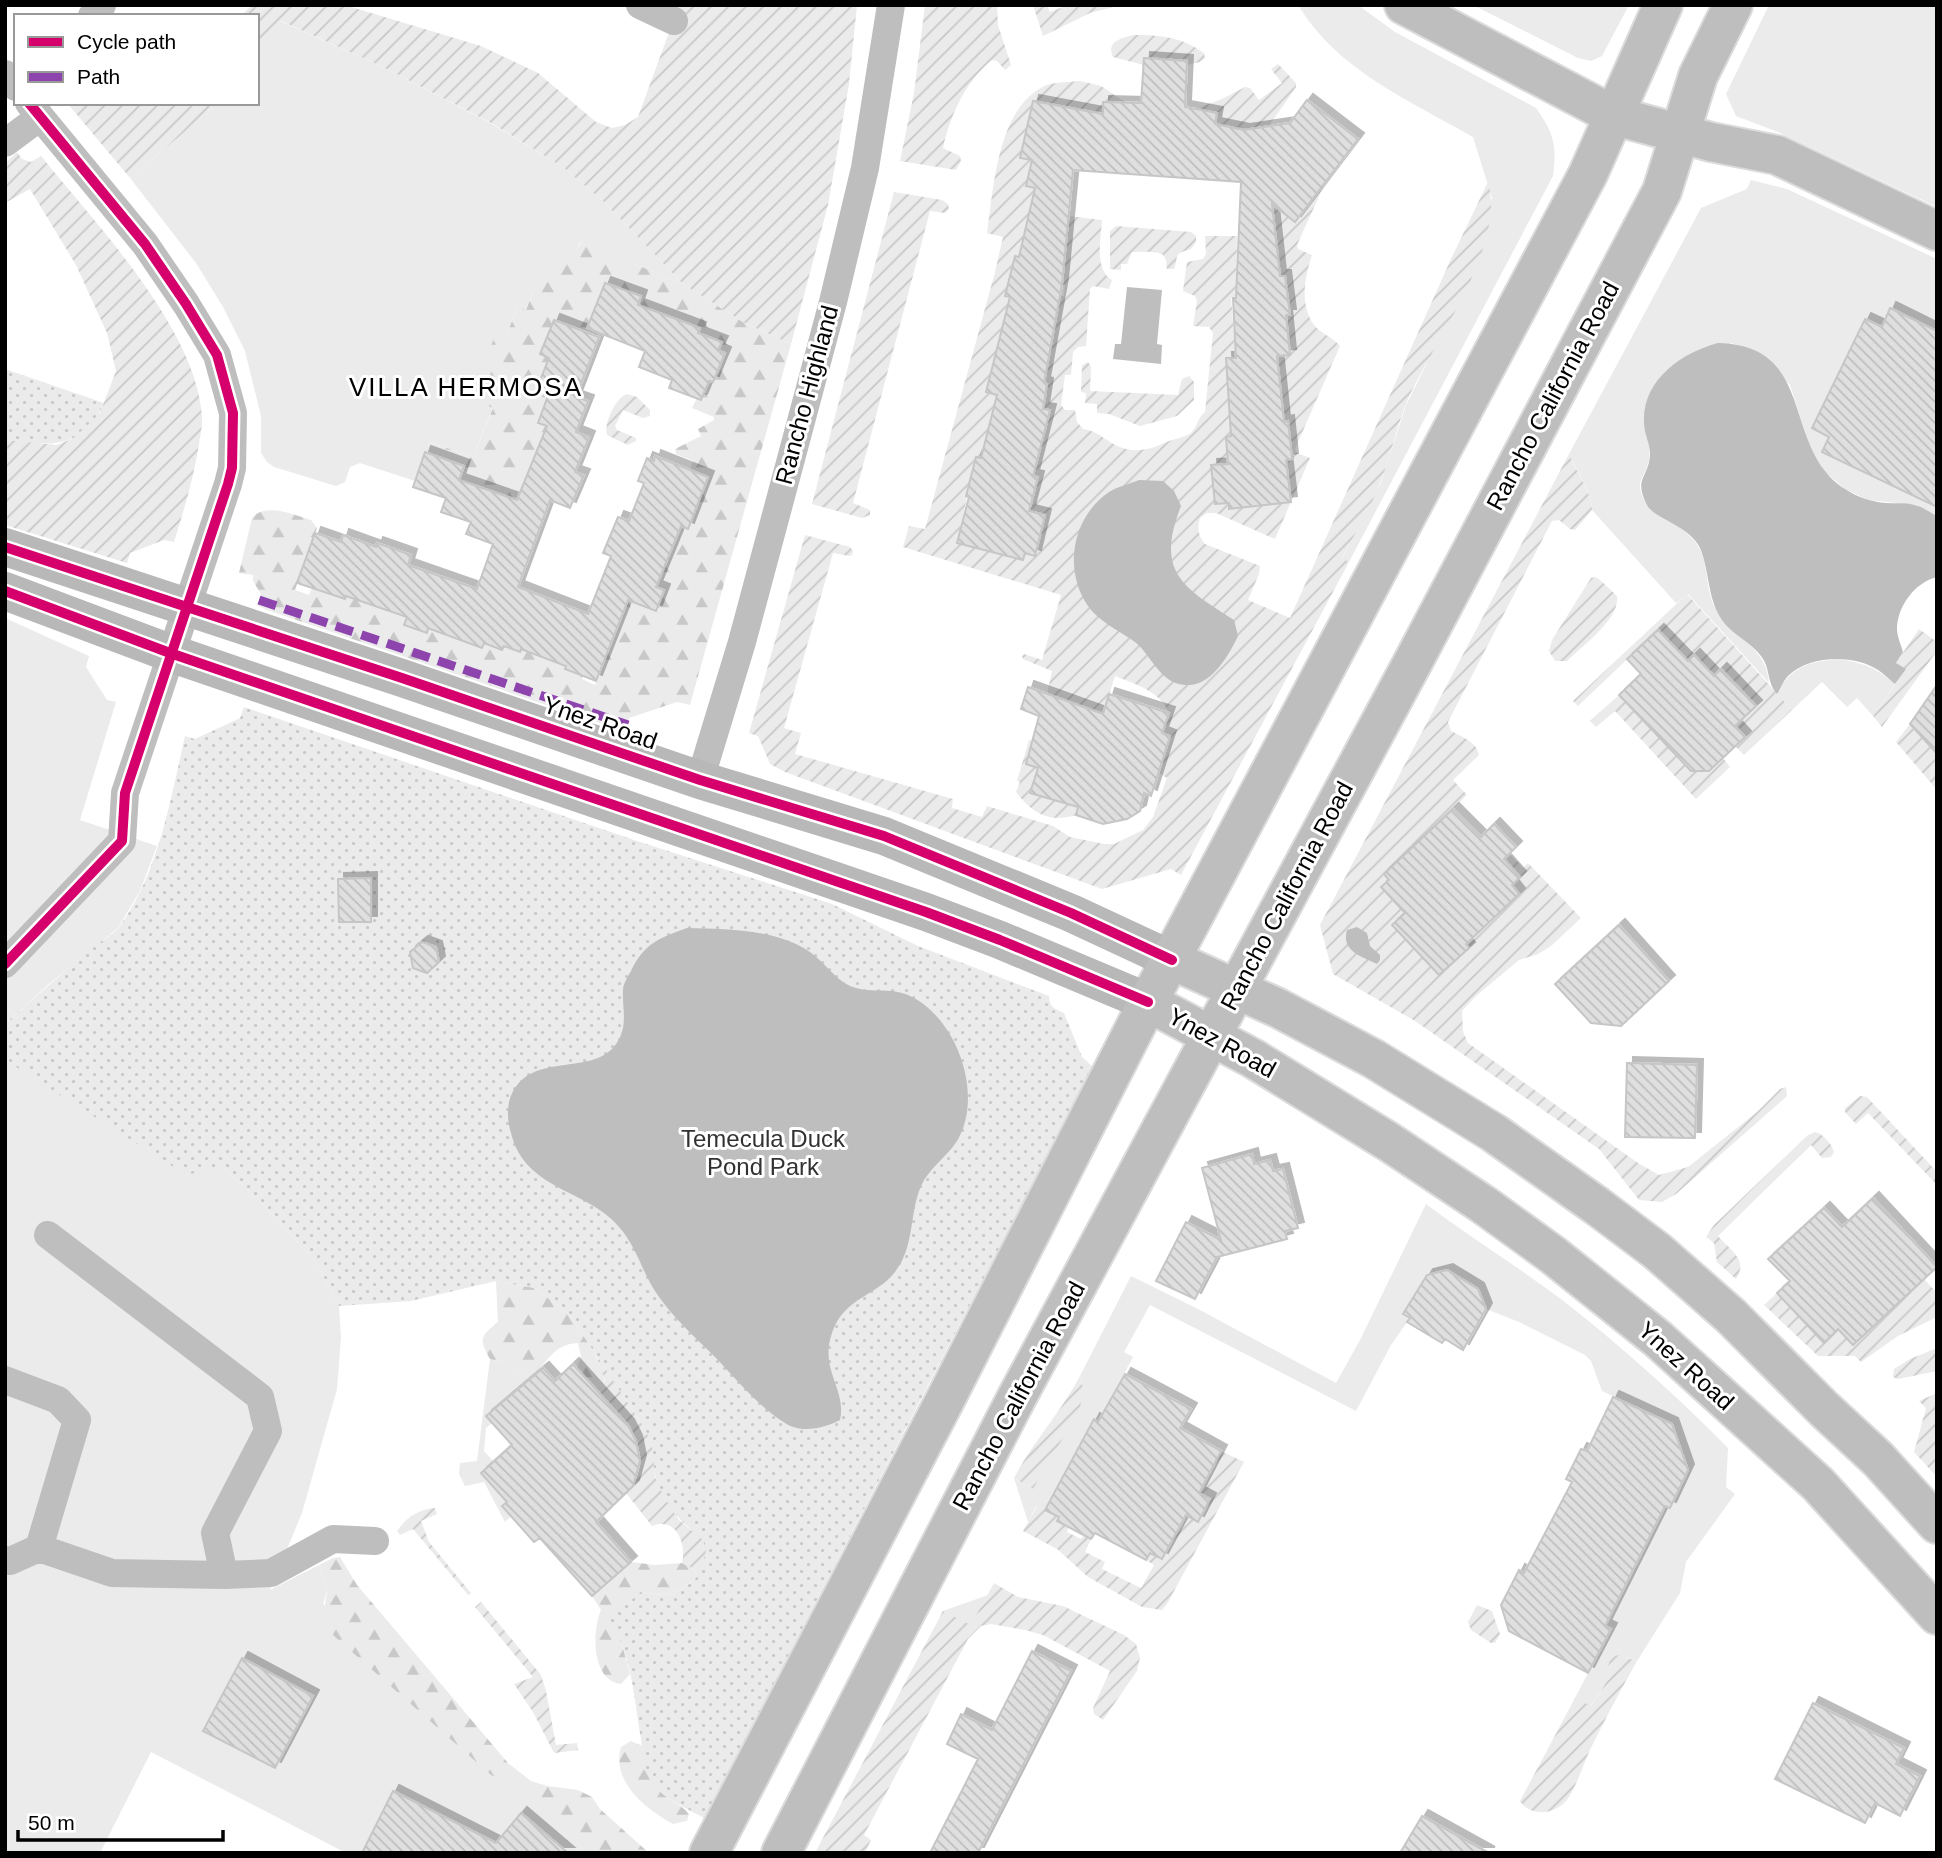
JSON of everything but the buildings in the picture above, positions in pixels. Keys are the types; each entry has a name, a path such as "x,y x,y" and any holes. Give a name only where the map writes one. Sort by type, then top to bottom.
{"main road":[{"path":"1404,5 1615,116 1679,134 1777,155 1937,231"},
{"path":"709,1853 952,1388 1148,1002 1582,186 1663,5"},
{"name":"Rancho California Road","path":"780,1853 1018,1395 1238,990 1662,191 1698,76 1733,5"},
{"name":"Ynez Road","path":"5,547 701,780 884,836 1071,914 1278,1008 1374,1059 1461,1113 1647,1243 1731,1316 1878,1459 1937,1524"},
{"name":"Ynez Road","path":"5,591 170,653 926,912 1148,1002 1212,1035 1436,1172 1553,1255 1637,1322 1818,1484 1937,1615"},
{"path":"455,751 503,746 653,794 687,797 701,780"}],"street":[{"path":"640,5 674,21"},
{"name":"Rancho Highland","path":"701,780 742,642 836,289 865,168 891,5"},
{"path":"5,143 34,110 145,244 186,304 217,355 233,413 232,468 125,793 122,841 5,964"},
{"path":"48,1235 260,1396 268,1431 215,1533 224,1574"},
{"path":"5,1380 58,1400 77,1420 39,1548"},
{"path":"5,1560 10,1561 39,1548 112,1573 271,1573 334,1539 375,1541"}],"green space":[{"path":"252,5 348,6 481,46 538,73 596,122 612,128 625,125 638,117 679,5 857,5 849,84 828,205 791,344 743,322 683,284 604,202 564,168 493,124 383,67 281,21 259,46 259,14 243,14"},
{"path":"925,5 997,5 998,25 1011,65 1005,70 997,61 992,60 974,78 960,99 943,148 960,156 961,161 956,170 900,161 914,93"},
{"path":"1033,5 1047,5 1050,12 1068,5 1121,5 1090,13 1043,36"},
{"path":"1298,5 1358,5 1395,32 1536,108 1553,140 1555,156 1553,176 1349,562 1342,559 1381,483 1406,405 1426,365 1492,198 1473,137 1400,97 1354,66 1314,28"},
{"path":"1473,5 1629,5 1602,56 1591,61 1578,58"},
{"path":"1769,5 1937,5 1937,207 1778,132 1736,116 1726,94"},
{"path":"280,21 383,67 492,124 564,168 604,202 683,284 580,242 577,250 548,280 539,277 525,311 517,308 505,339 495,337 484,365 493,369 493,407 473,457 429,442 415,481 360,463 350,467 345,482 336,486 274,467 261,453 261,416 245,351 223,307 196,263 130,178 207,113 213,105 259,105 259,46"},
{"path":"1133,35 1162,36 1179,40 1204,53 1205,58 1187,65 1186,60 1144,58 1144,65 1113,57 1113,44"},
{"path":"1278,64 1296,83 1296,87 1269,126 1242,130 1215,124 1217,113 1196,109 1245,87 1250,88 1259,100 1282,83 1271,69"},
{"path":"1080,81 1101,86 1125,102 1104,101 1103,113 1033,101 1020,157 1032,160 1026,186 1035,188 1019,257 1015,256 1005,295 1010,297 986,391 997,395 981,458 976,457 957,543 1023,560 1025,553 1035,556 1045,515 1029,511 1038,478 1033,476 1050,411 1042,409 1047,384 1044,383 1060,296 1064,296 1065,285 1061,284 1069,216 1102,220 1101,261 1106,275 1112,280 1109,289 1093,286 1090,289 1086,346 1078,347 1073,352 1071,375 1065,375 1061,405 1065,410 1075,410 1077,422 1083,429 1130,450 1153,448 1190,434 1205,412 1213,333 1209,327 1193,326 1197,301 1195,296 1183,291 1187,262 1203,259 1206,254 1205,236 1237,236 1236,298 1231,298 1236,358 1231,436 1226,437 1228,464 1211,465 1215,504 1229,503 1230,509 1291,502 1275,539 1216,513 1207,513 1200,518 1199,532 1205,544 1260,566 1248,600 1290,618 1488,182 1491,208 1487,236 1477,265 1406,404 1385,472 1368,511 1342,558 1349,562 1181,875 1171,869 1102,889 785,772 770,764 758,736 749,733 805,535 850,547 853,551 849,556 833,553 784,728 801,733 795,754 953,799 952,808 982,817 987,806 1053,826 1070,837 1104,844 1114,844 1143,830 1153,817 1167,778 1159,773 1170,736 1162,733 1169,713 1160,699 1139,685 1115,676 1103,714 1047,694 1052,671 1023,659 1022,656 1024,654 1042,660 1061,595 903,547 909,526 925,529 995,272 1003,237 987,233 996,171 1008,129 1030,96 1047,85"},
{"path":"69,105 213,105 207,113 130,178"},
{"path":"17,152 22,159 31,162 41,156 114,245 163,313 196,383 202,427 192,481 174,542 164,540 130,553 127,563 5,525 5,440 57,445 74,438 100,413 116,371 107,333 76,265 30,189 5,203 5,163"},
{"path":"1751,180 1787,189 1937,259 1937,331 1890,309 1882,327 1864,319 1812,428 1829,437 1822,452 1937,507 1937,516 1916,505 1868,500 1845,489 1824,471 1809,445 1790,385 1761,353 1731,343 1644,426 1649,452 1640,485 1643,497 1648,506 1692,538 1698,546 1718,612 1757,652 1767,671 1769,683 1688,594 1676,603 1592,510 1587,489 1569,454 1701,208 1747,189"},
{"path":"1326,181 1297,245 1298,249 1312,255 1305,290 1309,317 1317,328 1340,346 1295,449 1297,453 1310,458 1291,502 1286,460 1292,458 1288,422 1284,422 1277,356 1290,355 1286,315 1290,315 1285,276 1280,276 1272,204 1295,221"},
{"path":"894,192 942,200 948,204 949,209 945,213 930,211 853,503 870,510 870,515 862,518 812,504"},
{"path":"1116,226 1191,232 1196,236 1196,242 1191,249 1178,254 1174,269 1167,269 1166,259 1162,254 1132,252 1127,264 1121,264 1121,270 1110,269 1110,231"},
{"path":"581,242 683,284 743,322 791,344 690,705 677,702 629,718 626,732 267,610 257,605 261,594 253,581 253,575 239,573 252,518 258,513 272,510 297,515 311,520 317,528 295,590 309,595 312,588 344,599 348,591 374,605 407,617 405,625 426,633 437,604 484,643 502,650 504,646 519,652 521,649 567,665 583,676 582,679 595,685 629,600 656,610 664,591 656,587 681,526 688,528 707,477 690,470 693,461 676,454 675,449 701,436 698,429 714,420 714,417 692,408 697,398 701,399 709,381 713,382 725,353 718,350 721,342 637,308 641,296 605,283 591,317 603,322 597,334 554,320 540,354 549,358 537,388 549,393 538,422 552,428 518,502 486,499 489,490 459,480 464,465 425,452 429,442 473,457 493,408 479,402 492,370 483,365 495,336 505,339 517,308 526,310 539,276 548,279 561,245 577,250"},
{"path":"1088,362 1091,367 1090,391 1178,395 1182,379 1189,376 1194,382 1194,400 1177,416 1140,426 1109,414 1097,413 1097,404 1085,403 1086,393 1081,392 1082,365"},
{"path":"5,369 104,403 87,429 76,437 50,443 5,440"},
{"path":"627,394 637,397 650,410 650,416 643,418 623,410 615,426 617,430 636,438 636,441 628,445 607,435 609,418 618,400"},
{"path":"1569,454 1587,489 1592,510 1575,530 1559,520 1552,521 1448,722 1451,731 1472,743 1478,750 1479,755 1453,780 1467,795 1384,874 1389,880 1381,888 1405,913 1392,925 1440,975 1469,948 1458,936 1476,934 1519,894 1512,885 1520,877 1504,859 1510,854 1523,868 1528,863 1581,918 1551,946 1538,954 1519,960 1476,996 1462,1011 1463,1032 1468,1043 1659,1175 1688,1167 1757,1112 1780,1089 1786,1087 1787,1096 1676,1194 1662,1202 1639,1200 1599,1149 1415,1021 1333,974 1320,925"},
{"path":"1595,577 1617,596 1613,614 1567,661 1555,661 1549,651 1552,640 1591,578"},
{"path":"1687,594 1792,710 1744,755 1735,746 1745,737 1735,726 1721,670 1714,676 1695,655 1688,661 1658,630 1578,706 1573,701"},
{"path":"5,618 89,656 86,667 107,700 116,702 80,820 157,846 140,891 118,928 5,1024"},
{"path":"1919,629 1937,642 1937,651 1882,727 1873,716 1905,670 1896,663"},
{"path":"1838,659 1869,667 1895,684 1873,716 1857,698 1847,707 1822,682 1792,710 1777,694 1795,671 1810,664"},
{"path":"1619,695 1689,769 1703,771 1723,758 1730,767 1696,799 1615,711 1596,727 1590,721"},
{"name":"Temecula Duck Pond Park","path":"244,707 634,840 832,904 918,946 1049,996 1051,1005 1064,1013 1082,1057 1093,1067 704,1818 668,1798 649,1777 627,1662 623,1647 609,1619 641,1592 671,1594 697,1577 692,1530 674,1512 660,1490 645,1429 569,1314 535,1288 496,1281 411,1301 339,1306 316,1262 260,1201 222,1167 186,1175 5,1060 5,1024 116,930 132,906 144,884 161,835 185,736 195,739 240,718"},
{"path":"1910,724 1937,754 1937,790 1896,742"},
{"path":"1029,740 1033,741 1026,764 1038,768 1030,793 1078,807 1076,815 1058,818 1042,815 1016,792"},
{"path":"5,1060 85,1109 222,1167 260,1201 316,1262 339,1306 341,1338 337,1389 302,1513 270,1590 319,1565 327,1591 323,1604 511,1770 508,1763 531,1781 547,1786 539,1791 566,1839 580,1853 346,1853 151,1752 100,1853 5,1853"},
{"path":"1860,1096 1867,1097 1937,1172 1937,1185 1868,1113 1856,1124 1845,1112 1845,1108"},
{"path":"1815,1132 1824,1137 1831,1146 1834,1152 1831,1157 1822,1158 1811,1145 1718,1236 1739,1261 1736,1279 1717,1262 1714,1243 1706,1237 1714,1225 1808,1135"},
{"path":"1426,1204 1583,1316 1647,1371 1728,1448 1726,1487 1735,1494 1686,1562 1680,1593 1637,1661 1627,1657 1590,1707 1575,1698 1611,1629 1598,1623 1657,1503 1670,1508 1688,1470 1672,1424 1602,1391 1591,1361 1585,1355 1519,1322 1486,1309 1478,1289 1447,1270 1426,1275 1404,1314 1410,1318 1391,1345 1356,1411 1150,1305 1124,1352 1133,1357 1098,1422 1093,1420 1045,1510 1036,1506 1028,1522 1014,1478 1033,1489 1083,1388 1080,1376 1131,1276 1336,1383 1360,1340"},
{"path":"1924,1279 1937,1293 1937,1317 1898,1336 1861,1362 1855,1356 1818,1356 1764,1305 1777,1293 1824,1342 1838,1329 1853,1345"},
{"path":"496,1281 535,1288 569,1314 595,1353 603,1373 603,1385 594,1387 577,1369 581,1356 578,1343 569,1344 556,1351 530,1379 490,1359 483,1338 498,1322"},
{"path":"1937,1348 1937,1371 1898,1379 1893,1377 1894,1369"},
{"path":"595,1353 645,1429 652,1446 655,1477 664,1497 679,1520 703,1540 706,1550 697,1577 694,1569 682,1563 681,1540 673,1528 660,1524 652,1526 626,1493 636,1479 640,1464 639,1450 625,1423 594,1387 603,1385 605,1380"},
{"path":"490,1359 530,1379 486,1416 492,1423 486,1428 484,1451 493,1461 481,1473 507,1502 502,1506 511,1516 505,1522 484,1482 465,1486 459,1474 460,1463 477,1461"},
{"path":"1080,1376 1083,1388 1080,1409 1033,1489 1014,1478"},
{"path":"1937,1393 1936,1476 1914,1452 1926,1408 1919,1401"},
{"path":"1221,1451 1244,1462 1162,1610 1142,1607 1088,1577 1057,1549 1023,1531 1037,1506 1065,1523 1069,1527 1067,1532 1081,1539 1084,1535 1091,1539 1085,1552 1105,1562 1102,1569 1141,1588 1154,1565 1146,1560 1150,1553 1162,1559 1186,1515 1198,1521 1210,1499 1199,1493"},
{"path":"435,1508 437,1514 421,1521 429,1542 471,1593 468,1595 413,1529 400,1535 397,1531 413,1515"},
{"path":"340,1557 357,1585 508,1763 511,1770 507,1777 502,1780 491,1775 334,1636 323,1617 327,1591 319,1565"},
{"path":"631,1562 655,1565 682,1563 694,1569 697,1577 671,1594 641,1592 620,1637 630,1674 621,1684 611,1681 599,1664 595,1642 601,1610 592,1596"},
{"path":"994,1583 1018,1597 1063,1606 1124,1635 1136,1644 1140,1658 1137,1671 1103,1720 1094,1714 1093,1708 1110,1671 1043,1635 991,1624 981,1626 968,1639 864,1835 871,1840 865,1853 815,1853 943,1611 971,1625"},
{"path":"988,1595 971,1626 943,1611"},
{"path":"481,1602 541,1675 556,1745 577,1743 578,1750 553,1751 533,1712 514,1684 533,1677 475,1607"},
{"path":"1477,1605 1492,1611 1500,1634 1495,1643 1471,1630 1468,1622"},
{"path":"1619,1655 1637,1661 1589,1752 1576,1784 1561,1806 1542,1812 1530,1810 1520,1801 1575,1698 1591,1706 1609,1678 1608,1666 1611,1657"},
{"path":"631,1741 642,1746 646,1765 658,1788 689,1814 687,1821 673,1824 663,1818 642,1802 626,1783 619,1760 621,1747"},
{"path":"547,1786 578,1790 592,1797 600,1809 649,1853 580,1853 560,1833 545,1809 539,1791"}],"shaded area":[{"path":"1127,287 1162,290 1157,344 1162,345 1161,364 1113,359 1115,344 1121,344"},
{"path":"1718,343 1750,348 1771,361 1785,379 1812,449 1825,471 1845,489 1875,502 1914,505 1937,516 1937,577 1921,584 1900,612 1897,632 1903,652 1896,663 1906,669 1895,684 1880,672 1857,661 1820,660 1798,668 1787,677 1777,694 1761,656 1726,625 1717,612 1703,557 1695,540 1647,505 1641,489 1650,454 1644,423 1650,394 1657,381 1678,361"},
{"path":"1139,480 1163,481 1174,491 1181,506 1171,547 1178,575 1200,598 1234,620 1238,636 1230,652 1211,675 1195,684 1177,683 1163,675 1135,642 1098,617 1080,592 1074,561 1075,545 1087,515 1109,492"},
{"path":"1357,927 1367,933 1370,946 1380,955 1377,964 1354,952 1347,943 1347,930"},
{"path":"687,928 751,932 782,939 810,952 850,986 908,995 925,1005 940,1020 961,1058 968,1101 965,1122 957,1141 921,1186 906,1252 895,1272 879,1287 852,1304 837,1321 829,1346 829,1358 840,1399 840,1420 820,1427 805,1429 791,1426 757,1401 668,1309 619,1227 591,1204 559,1188 529,1167 518,1152 510,1129 509,1102 517,1085 530,1074 544,1069 594,1060 607,1053 621,1035 624,1022 623,988 641,954 654,943"}],"marked path":[{"path":"259,600 628,725"}],"cycle path":[{"path":"5,964 122,841 125,793 232,468 233,413 217,355 145,244 31,105"},
{"path":"5,547 700,780 884,836 1071,913 1172,960"},
{"path":"5,591 170,653 926,912 1148,1002"}],"district":[{"name":"VILLA HERMOSA","path":"466,387"}]}
